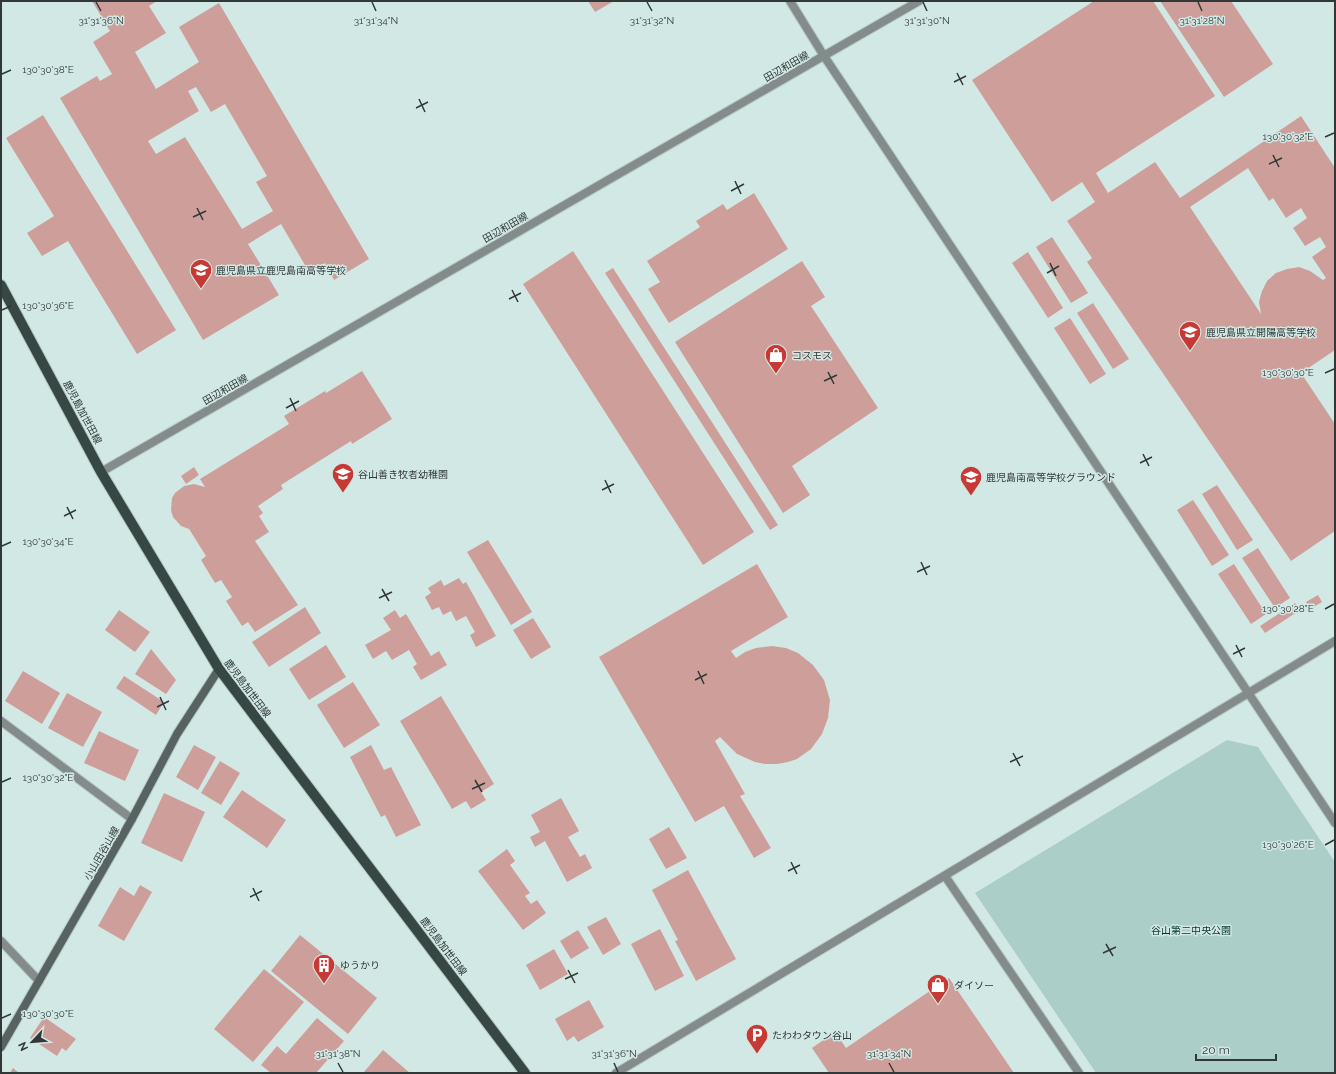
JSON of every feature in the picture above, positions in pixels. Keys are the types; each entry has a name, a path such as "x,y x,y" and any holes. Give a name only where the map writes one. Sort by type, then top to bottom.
{"main road":[{"name":"鹿児島加世田線","path":"1,285 102,472 219,669 525,1073"},
{"name":"小山田谷山線","path":"1,1047 132,819 177,734 219,669"}],"street":[{"path":"790,1 824,56 1335,824"},
{"name":"田辺和田線","path":"102,472 919,1"},
{"path":"616,1073 1335,641"},
{"path":"1,721 132,819"},
{"path":"945,876 1079,1073"},
{"path":"1,941 39,981"}],"green space":[{"name":"谷山第二中央公園","path":"1227,740 1258,747 1335,862 1335,1073 1096,1073 975,893"}],"building":[{"path":"92,1 157,1 149,6 166,33 135,52 156,89 199,62 179,27 219,3 369,259 334,280 325,263 309,272 281,224 248,244 279,295 203,340 60,98 97,76 100,81 112,74 93,42 110,31","holes":["196,87 211,112 225,104 267,176 256,182 273,211 242,229 185,137 156,154 148,141 199,111 188,91"]},
{"path":"588,1 614,1 595,12"},
{"path":"1094,1 1153,1 1215,96 1096,173 1108,193 1155,162 1180,198 1301,116 1335,168 1335,350 1301,373 1335,424 1335,531 1291,561 1087,262 1092,258 1067,221 1095,202 1082,182 1052,202 972,80","holes":["1248,168 1269,201 1273,198 1286,218 1301,208 1307,218 1293,228 1305,246 1320,237 1326,247 1312,257 1326,278 1323,280 1310,271 1299,267 1276,273 1267,281 1262,291 1259,302 1261,314 1190,207"]},
{"path":"1160,1 1231,1 1273,64 1224,97"},
{"path":"43,115 176,330 137,354 68,241 42,256 27,233 54,216 6,138"},
{"path":"754,193 788,249 669,323 648,289 660,282 647,261 700,227 696,221 723,204 727,210"},
{"path":"1052,237 1088,293 1071,303 1036,247"},
{"path":"573,251 754,532 703,565 523,284"},
{"path":"1028,252 1063,308 1048,318 1012,263"},
{"name":"コスモス","path":"802,261 825,297 811,306 878,408 792,466 810,495 783,513 675,342"},
{"path":"613,268 778,525 770,530 605,273"},
{"path":"1093,303 1129,359 1113,369 1077,313"},
{"path":"1070,318 1106,374 1090,384 1054,328"},
{"path":"362,371 392,419 352,444 351,441 281,485 283,489 258,506 263,513 259,516 269,532 255,541 298,605 255,632 248,622 242,626 226,601 232,597 221,580 215,583 201,560 206,556 189,529 181,526 173,517 171,510 172,498 175,493 184,486 194,484 205,487 200,479 289,424 284,416"},
{"path":"194,467 199,475 186,484 181,476"},
{"path":"1217,485 1253,540 1237,550 1202,494"},
{"path":"1193,500 1229,555 1212,566 1177,510"},
{"path":"488,540 532,612 511,625 467,552"},
{"path":"1258,548 1290,598 1275,608 1242,558"},
{"path":"757,564 788,617 731,651 736,658 745,652 756,648 772,646 786,648 798,653 813,665 824,680 830,700 828,718 822,734 811,749 797,759 777,764 755,762 737,754 720,737 715,741 745,794 740,796 771,848 754,858 724,806 695,822 599,657"},
{"path":"1234,564 1266,614 1251,624 1218,574"},
{"path":"459,578 463,584 466,582 496,636 476,647 470,635 475,632 466,616 456,621 451,611 443,615 439,607 432,610 425,597 431,593 428,588 441,580 444,586"},
{"path":"1318,595 1322,602 1310,609 1306,602"},
{"path":"1295,603 1300,610 1265,633 1260,626"},
{"path":"305,607 321,633 269,667 252,642"},
{"path":"119,610 150,632 135,652 105,630"},
{"path":"395,610 400,618 406,614 431,656 439,651 447,665 421,680 413,667 417,664 409,650 392,660 386,651 373,659 365,645 391,630 383,618"},
{"path":"533,618 551,647 531,659 513,630"},
{"path":"326,645 346,677 309,700 289,669"},
{"path":"151,649 176,680 166,694 135,674"},
{"path":"23,671 60,693 42,724 5,701"},
{"path":"124,676 164,702 156,715 116,688"},
{"path":"353,682 380,725 344,748 317,705"},
{"path":"67,693 102,712 83,747 48,728"},
{"path":"441,696 494,784 481,792 486,800 471,809 466,801 452,809 400,721"},
{"path":"99,731 139,750 125,781 84,763"},
{"path":"194,745 216,757 198,790 176,777"},
{"path":"371,745 384,770 391,767 421,825 396,837 385,815 381,817 350,757"},
{"path":"220,761 240,773 221,805 201,793"},
{"path":"242,790 286,820 267,848 223,817"},
{"path":"164,793 205,812 182,862 141,843"},
{"path":"561,798 579,831 568,837 580,857 585,854 592,868 567,882 545,841 535,847 530,837 540,832 531,815"},
{"path":"669,827 687,858 666,869 649,839"},
{"path":"507,849 515,861 510,865 530,893 525,896 531,904 537,900 546,913 523,930 478,871"},
{"path":"688,870 736,959 696,981 675,941 678,940 652,890"},
{"path":"140,885 152,892 124,941 98,926 120,887 134,896"},
{"path":"606,917 621,944 603,955 587,927"},
{"path":"660,929 684,976 655,991 631,944"},
{"path":"578,930 589,948 571,959 560,941"},
{"name":"ゆうかり","path":"300,935 377,998 348,1034 271,971"},
{"path":"554,949 568,974 540,990 526,965"},
{"path":"264,969 304,1002 253,1062 214,1029"},
{"name":"ダイソー","path":"949,978 1014,1073 829,1073 812,1048 835,1032 846,1048"},
{"path":"589,1000 604,1027 578,1042 574,1036 567,1041 555,1019"},
{"path":"44,1017 76,1039 66,1051 62,1048 57,1056 30,1038"},
{"path":"317,1018 344,1041 316,1073 271,1073 261,1065 277,1046 286,1054"},
{"path":"383,1050 410,1073 363,1073"},
{"path":"13,1068 19,1073 10,1073"}],"place":[{"name":"鹿児島県立鹿児島南高等学校","path":"201,290"},
{"name":"鹿児島県立開陽高等学校","path":"1190,352"},
{"name":"コスモス","path":"776,374"},
{"name":"谷山善き牧者幼稚園","path":"343,494"},
{"name":"鹿児島南高等学校グラウンド","path":"971,496"},
{"name":"ゆうかり","path":"324,984"},
{"name":"ダイソー","path":"938,1004"},
{"name":"たわわタウン谷山","path":"757,1054"}]}
